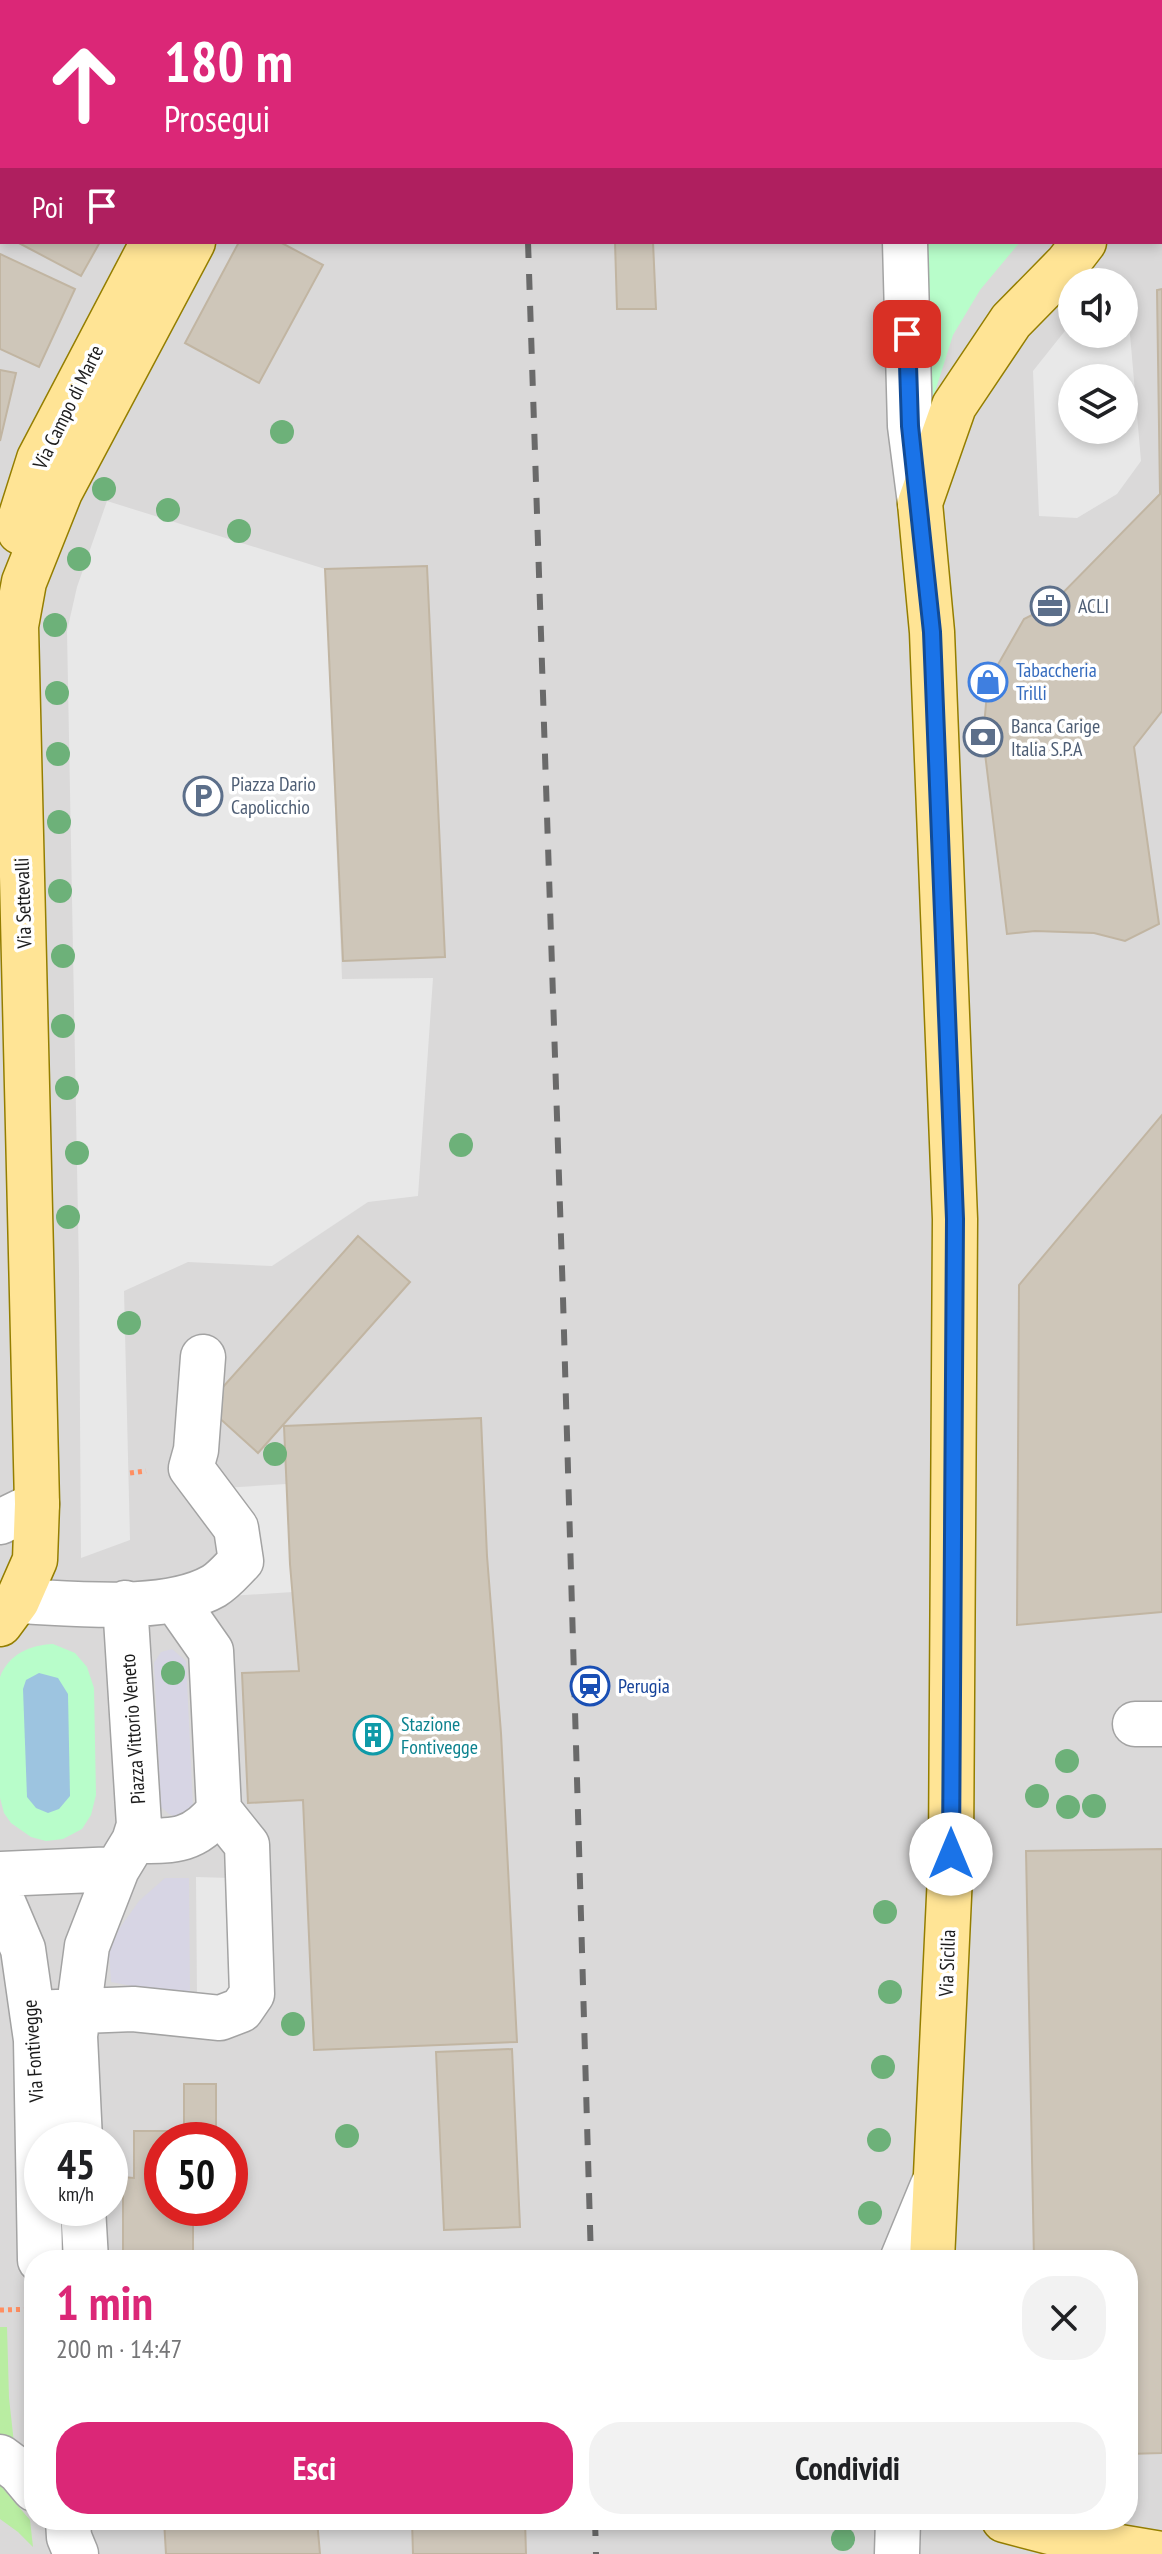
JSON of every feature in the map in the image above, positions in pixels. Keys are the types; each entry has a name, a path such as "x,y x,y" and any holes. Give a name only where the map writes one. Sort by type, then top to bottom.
{"main road":[{"name":"Via Campo di Marte","path":"24,582 10,520 152,244"},
{"name":"Via Settevalli","path":"8,1613 35,1560 19,1513 16,626 24,582 60,492 192,244"},
{"path":"920,503 954,406 1011,321 1082,249"},
{"name":"Via Sicilia","path":"920,503 932,632 955,1219 951,1854 933,2250"},
{"path":"1042,2530 1084,2541 1162,2554"}],"street":[{"path":"905,244 910,426 920,503"},
{"path":"8,1613 176,1601 215,1585 241,1561 236,1528 191,1468 196,1450 203,1357"},
{"path":"32,2013 133,2009 220,2018 241,2010 252,1994 247,1845 219,1810 211,1651 176,1601"},
{"name":"Piazza Vittorio Veneto","path":"125,1603 139,1825 125,1855"},
{"path":"0,1874 125,1855 177,1841 205,1828 219,1810"},
{"name":"Via Fontivegge","path":"79,2122 75,2036 87,1946 125,1855"},
{"name":"Via Fontivegge","path":"0,1895 23,1949 36,2040 40,2250"},
{"path":"906,2250 937,2176"},
{"path":"84,2226 85,2250"},
{"path":"0,2457 24,2477"},
{"path":"897,2554 898,2530"}],"path":[{"path":"0,2310 24,2309"}],"shaded area":[{"path":"0,244 1162,244 1162,2554 0,2554"},
{"path":"1058,340 1058,348 1131,348 1133,364 1058,364 1058,444 1138,444 1138,426 1141,461 1117,494 1077,518 1039,516 1033,371"},
{"name":"Piazza Dario Capolicchio","path":"107,501 325,569 342,979 433,978 418,1196 368,1202 272,1266 188,1262 124,1291 130,1540 81,1558 67,631 77,587"},
{"path":"286,1484 293,1592 230,1596 223,1488"},
{"path":"172,1649 186,1661 193,1807 187,1815 178,1818 161,1807 154,1663 161,1652"},
{"path":"196,1877 231,1878 234,1995 197,1996"},
{"path":"165,1878 189,1878 190,1997 111,1982 109,1952 119,1929 139,1901"}],"green space":[{"path":"924,244 1018,244 980,290 953,335 933,398"},
{"path":"53,1644 75,1653 87,1667 94,1688 96,1795 91,1815 82,1829 63,1839 46,1841 31,1837 11,1823 4,1813 0,1798 0,1677 9,1662 21,1652"},
{"path":"0,2327 7,2327 14,2443 0,2435"},
{"path":"0,2485 24,2513 24,2530 31,2530 33,2547 18,2532 0,2519"}],"water":[{"path":"39,1673 58,1678 68,1694 70,1796 59,1809 48,1813 36,1808 27,1797 23,1689 26,1680"}],"building":[{"path":"21,244 99,244 81,276"},
{"path":"238,244 284,244 323,265 259,383 185,343"},
{"path":"615,244 653,244 656,309 617,309"},
{"path":"0,254 75,289 39,367 0,349"},
{"path":"1162,289 1162,711 1134,747 1159,924 1125,941 1094,933 1035,931 1007,934 983,737 988,682 1024,619 1050,606 1160,494 1157,290"},
{"path":"0,370 16,373 0,441"},
{"path":"427,566 445,957 343,961 325,569"},
{"path":"1162,1115 1162,1612 1017,1625 1019,1285"},
{"path":"358,1236 410,1282 258,1453 206,1406"},
{"name":"Stazione Fontivegge","path":"481,1418 517,2042 314,2050 303,1800 248,1803 242,1673 299,1671 290,1564 284,1426"},
{"path":"1162,1849 1162,2453 1138,2454 1138,2250 1034,2250 1026,1851"},
{"path":"512,2049 520,2227 444,2230 436,2052"},
{"path":"184,2084 216,2084 216,2122 184,2122"},
{"path":"134,2131 144,2131 144,2226 193,2226 193,2250 123,2250 123,2226 128,2226 128,2177 134,2178"},
{"path":"165,2530 318,2530 320,2554 166,2554"},
{"path":"412,2530 525,2530 526,2554 413,2554"}],"railway":[{"path":"528,244 591,2250"},
{"path":"595,2530 596,2554"}],"place":[{"name":"ACLI","path":"1050,606"},
{"name":"Tabaccheria Trilli","path":"988,682"},
{"name":"Banca Carige Italia S.P.A","path":"983,737"},
{"name":"Piazza Dario Capolicchio","path":"203,796"},
{"name":"Perugia","path":"590,1686"},
{"name":"Stazione Fontivegge","path":"373,1735"}],"route":[{"path":"907,334 910,426 932,632 955,1219 951,1854"}]}
